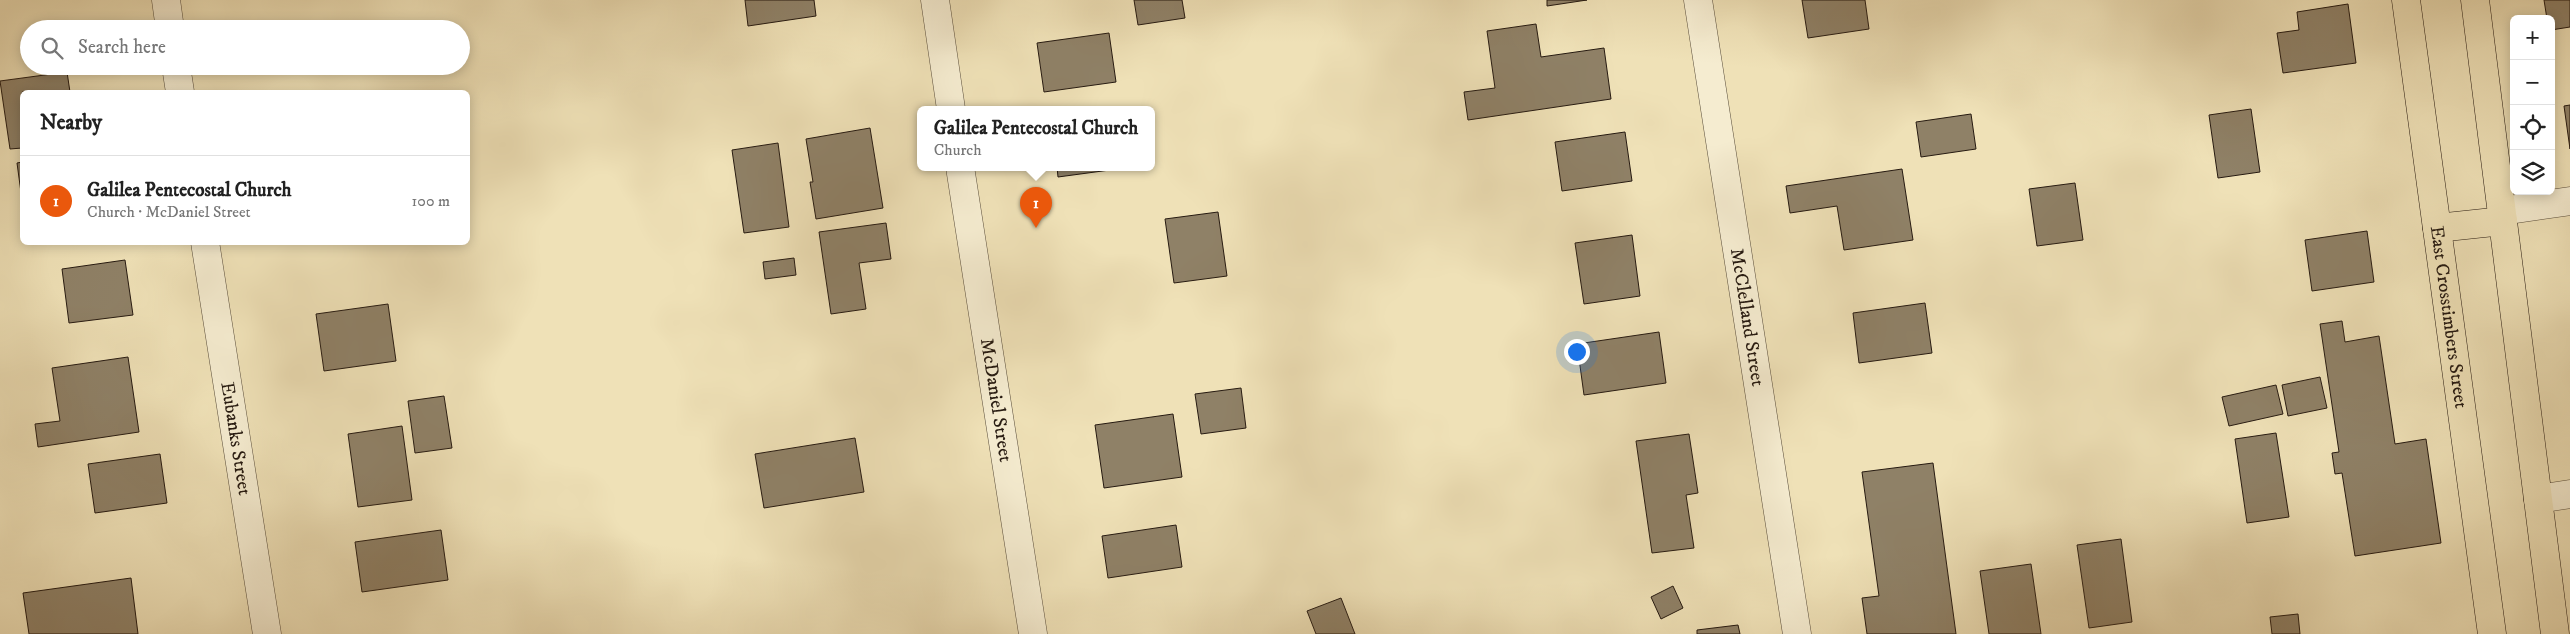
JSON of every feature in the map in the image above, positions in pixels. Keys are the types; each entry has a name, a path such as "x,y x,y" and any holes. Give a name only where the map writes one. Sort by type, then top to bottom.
{"main road":[{"name":"East Crosstimbers Street","path":"2406,0 2492,634"},
{"path":"2475,0 2555,634"},
{"path":"2437,228 2502,216"}],"street":[{"path":"166,0 169,20"},
{"path":"934,0 952,106"},
{"name":"McClelland Street","path":"1698,0 1797,634"},
{"path":"177,75 180,90"},
{"name":"McDaniel Street","path":"961,171 1033,634"},
{"path":"2502,216 2570,201"},
{"name":"Eubanks Street","path":"204,245 267,634"},
{"path":"2538,499 2570,494"}],"building":[{"path":"745,0 814,0 816,16 748,26"},
{"path":"1134,0 1182,0 1185,18 1138,25"},
{"path":"1547,0 1587,0 1547,6"},
{"path":"1802,0 1865,0 1869,29 1808,38"},
{"path":"2544,0 2570,0 2570,27 2555,29 2555,15 2546,15"},
{"path":"2348,4 2356,63 2283,73 2277,33 2299,30 2297,12"},
{"path":"1536,24 1541,57 1604,48 1611,99 1468,120 1464,92 1495,88 1487,31"},
{"path":"1109,33 1116,82 1044,92 1037,43"},
{"path":"45,75 67,75 70,90 20,90 20,148 10,149 0,81"},
{"path":"2570,105 2570,149 2564,106"},
{"path":"2251,109 2260,172 2218,178 2209,115"},
{"path":"1971,114 1976,149 1921,157 1916,122"},
{"path":"870,128 883,208 816,219 810,182 813,182 806,139"},
{"path":"1625,132 1632,181 1562,191 1555,142"},
{"path":"778,143 789,227 744,233 732,150"},
{"path":"20,162 20,185 17,163"},
{"path":"1902,169 1913,240 1844,250 1837,206 1790,213 1786,186"},
{"path":"1057,171 1102,171 1058,177"},
{"path":"2075,183 2083,240 2037,246 2029,189"},
{"path":"1218,212 1227,276 1174,283 1165,219"},
{"path":"886,223 891,259 859,263 866,309 831,314 819,232"},
{"path":"2367,231 2374,282 2312,291 2305,240"},
{"path":"1632,235 1640,296 1584,304 1575,243"},
{"path":"794,258 796,275 765,279 763,262"},
{"path":"125,260 133,315 69,323 62,269"},
{"path":"1925,303 1932,353 1859,363 1853,313"},
{"path":"388,304 396,361 324,371 316,314"},
{"path":"2342,321 2345,342 2379,336 2395,444 2426,439 2441,543 2355,556 2342,473 2335,474 2332,453 2339,452 2320,324"},
{"path":"1659,332 1666,383 1584,395 1577,344"},
{"path":"128,357 139,432 38,447 35,424 60,421 52,368"},
{"path":"2320,377 2327,408 2288,416 2282,385"},
{"path":"2276,385 2283,414 2229,426 2222,397"},
{"path":"1241,388 1246,428 1201,434 1195,394"},
{"path":"444,396 452,448 415,453 408,401"},
{"path":"1173,414 1182,477 1104,488 1095,425"},
{"path":"402,426 412,500 358,507 348,434"},
{"path":"2276,433 2289,517 2247,523 2235,439"},
{"path":"1689,434 1698,493 1686,495 1694,548 1652,553 1636,441"},
{"path":"855,438 864,492 764,508 755,454"},
{"path":"160,454 167,503 95,513 88,464"},
{"path":"1933,463 1956,634 1867,634 1862,598 1879,596 1862,472"},
{"path":"1176,525 1182,567 1108,578 1102,536"},
{"path":"441,530 448,580 362,592 355,542"},
{"path":"2121,539 2132,622 2089,628 2077,545"},
{"path":"2031,564 2041,634 1989,634 1980,571"},
{"path":"131,578 138,634 29,634 23,593"},
{"path":"1673,586 1683,608 1661,619 1651,597"},
{"path":"1341,598 1355,634 1316,634 1307,611"},
{"path":"2298,614 2300,634 2272,634 2270,617"},
{"path":"1738,625 1740,634 1697,634 1697,630"}],"place":[{"name":"Galilea Pentecostal Church","path":"1036,228"}]}
